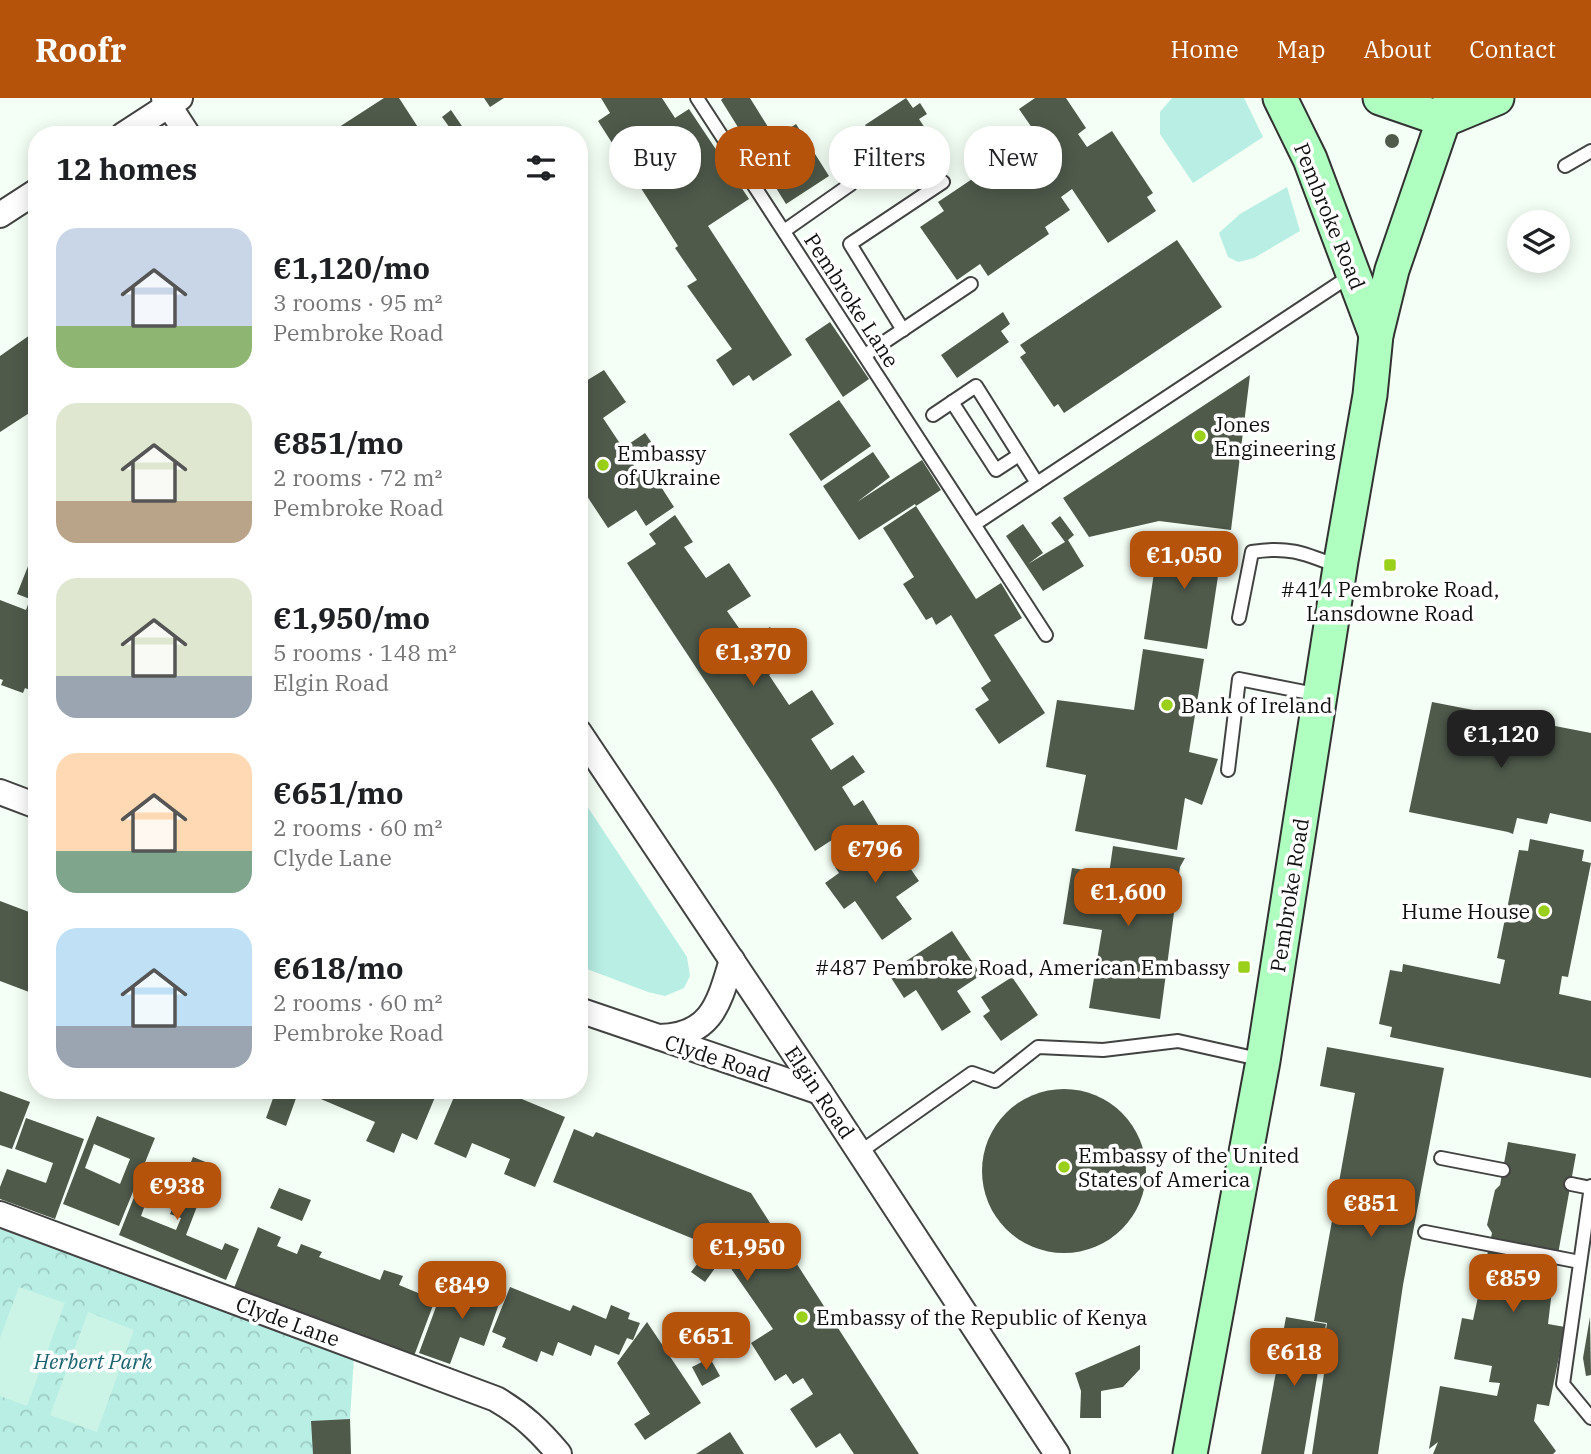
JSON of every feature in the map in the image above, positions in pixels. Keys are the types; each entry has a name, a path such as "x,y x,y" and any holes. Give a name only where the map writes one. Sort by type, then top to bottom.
{"main road":[{"name":"Pembroke Road","path":"1280,98 1310,159 1377,335"},
{"path":"1380,98 1447,109 1497,98"},
{"name":"Pembroke Road","path":"1190,1454 1263,1060 1340,568 1370,395 1377,335 1392,270 1447,109"}],"street":[{"path":"135,126 171,100 184,126"},
{"path":"0,215 28,197"},
{"name":"Elgin Road","path":"588,745 820,1091 1057,1454"},
{"path":"0,792 28,803"},
{"name":"Clyde Road","path":"655,1037 679,1036 702,1026 719,1002 732,960"},
{"name":"Clyde Road","path":"588,1013 820,1091"},
{"name":"Clyde Lane","path":"0,1214 496,1399 519,1412 541,1432 559,1454"}],"lane":[{"name":"Pembroke Lane","path":"697,98 1046,635"},
{"path":"1565,166 1591,151"},
{"path":"784,231 844,189"},
{"path":"903,330 850,244 932,189"},
{"path":"975,524 1353,274"},
{"path":"865,355 971,284"},
{"path":"933,415 975,386 1037,483"},
{"path":"952,402 996,470 1019,455"},
{"path":"1239,618 1251,552 1275,548 1304,553 1340,568"},
{"path":"1228,770 1239,678 1320,695"},
{"path":"860,1152 972,1073 995,1081 1038,1047 1103,1050 1178,1041 1263,1060"},
{"path":"1441,1158 1503,1170"},
{"path":"1571,1184 1591,1187 1563,1384 1591,1419"},
{"path":"1426,1232 1580,1262"}],"green space":[{"path":"1172,98 1244,98 1263,137 1193,183 1160,134 1160,112"},
{"path":"1287,187 1300,231 1254,258 1238,262 1228,257 1219,233 1240,214"},
{"path":"588,808 687,957 690,976 684,988 665,996 588,969"},
{"name":"Herbert Park","path":"0,1229 354,1356 351,1454 0,1454"},
{"path":"19,1287 65,1303 27,1406 0,1396 0,1338"},
{"path":"88,1312 134,1330 97,1432 50,1415"}],"building":[{"path":"384,98 399,98 417,126 341,126"},
{"path":"484,98 504,98 490,107"},
{"path":"601,98 662,98 675,118 689,109 700,126 609,126 609,138 598,121 610,113"},
{"path":"750,98 768,126 737,126 721,100"},
{"path":"906,98 913,108 920,103 927,114 919,119 924,126 865,125"},
{"path":"1035,98 1066,98 1086,128 1078,134 1087,147 1112,131 1153,193 1147,197 1156,211 1108,243 1072,189 1061,197 1070,210 1045,227 1049,234 988,276 980,264 957,280 920,227 944,211 938,202 964,185 964,189 1062,189 1062,126 1031,126 1019,109"},
{"path":"451,110 462,126 448,126 442,117"},
{"path":"701,127 715,148 715,189 742,189 749,199 708,226 792,355 753,381 749,375 733,386 716,360 732,349 687,286 697,280 675,248 678,246 642,189 701,189"},
{"path":"1389,134 1395,134 1399,141 1395,148 1389,148 1385,144 1385,138"},
{"path":"815,154 829,176 815,185"},
{"path":"777,189 809,189 786,204"},
{"path":"1177,240 1222,307 1064,413 1058,404 1054,407 1020,357 1026,353 1020,345"},
{"path":"1003,312 1010,324 1001,331 1009,342 957,378 941,355"},
{"path":"830,322 869,379 843,397 805,339"},
{"path":"28,336 28,414 0,432 0,356"},
{"path":"604,370 626,402 603,418 623,448 645,433 656,449 633,464 647,485 656,479 674,507 646,526 636,510 608,528 588,498 588,380"},
{"name":"Jones Engineering","path":"1250,375 1231,530 1159,521 1089,537 1063,498"},
{"path":"839,400 871,446 821,481 789,434"},
{"path":"873,452 890,477 857,502 922,460 941,490 859,540 823,486"},
{"path":"916,506 976,599 1001,583 1022,618 994,635 1045,713 999,744 975,709 989,700 981,688 991,681 951,615 936,625 932,617 926,620 903,584 914,577 883,528"},
{"path":"675,515 693,542 684,547 706,578 729,563 751,596 727,611 748,641 770,627 792,660 769,675 789,705 812,690 834,724 811,739 831,770 853,755 865,772 842,787 854,806 863,800 880,828 847,849 838,836 815,851 627,563 656,544 649,534"},
{"path":"1060,516 1074,535 1068,540 1084,566 1043,591 1006,536 1023,524 1043,553 1028,564 1065,542 1051,523"},
{"path":"1160,533 1223,543 1207,649 1144,639"},
{"path":"28,566 28,598 17,594"},
{"path":"0,600 26,610 28,604 28,689 25,688 23,693 1,685"},
{"path":"1143,649 1204,659 1189,752 1218,759 1202,805 1185,798 1177,850 1075,831 1086,775 1046,767 1057,700 1134,710"},
{"path":"1432,702 1591,733 1591,822 1550,813 1547,824 1517,818 1513,834 1409,812"},
{"path":"885,832 919,881 896,897 912,919 882,940 855,901 844,909 825,883 839,873 835,867"},
{"name":"Hume House","path":"1530,839 1584,850 1582,861 1591,863 1568,977 1562,976 1559,994 1591,1001 1591,1078 1390,1037 1392,1027 1379,1024 1390,970 1402,972 1403,964 1500,984 1505,960 1497,958 1519,850 1528,851"},
{"path":"1113,846 1185,858 1180,867 1160,1019 1089,1008 1102,930 1063,924 1072,868 1109,874"},
{"path":"0,901 28,912 28,992 0,981"},
{"path":"952,931 981,975 957,991 971,1012 942,1031 916,990 904,998 888,973"},
{"path":"1012,977 1038,1015 1001,1041 983,1016 990,1011 981,997"},
{"path":"1327,1047 1444,1068 1403,1285 1378,1454 1312,1454 1325,1367 1333,1368 1335,1352 1323,1349 1327,1323 1314,1321 1355,1093 1320,1086"},
{"name":"Embassy of the United States of America","path":"1064,1089 1095,1095 1122,1113 1140,1140 1146,1171 1140,1202 1122,1229 1095,1247 1064,1253 1033,1247 1006,1229 988,1202 982,1171 988,1140 1006,1113 1033,1095"},
{"path":"0,1091 30,1102 12,1149 0,1145"},
{"path":"273,1099 296,1099 286,1126 266,1118"},
{"path":"321,1099 434,1099 417,1140 402,1133 394,1153 366,1141 375,1122"},
{"path":"453,1099 522,1099 565,1117 535,1187 504,1174 510,1159 472,1143 466,1158 434,1144"},
{"path":"97,1116 155,1138 119,1226 63,1204","holes":["94,1144 130,1159 120,1184 85,1168"]},
{"path":"26,1118 84,1139 55,1219 0,1199 0,1187 7,1169 46,1183 53,1163 15,1149"},
{"path":"574,1129 593,1137 596,1132 751,1193 784,1245 777,1250 785,1263 793,1258 919,1454 854,1454 840,1433 816,1448 790,1409 813,1394 803,1378 793,1384 786,1374 775,1381 751,1343 773,1329 723,1257 705,1282 691,1272 711,1246 553,1182"},
{"path":"1508,1142 1576,1154 1548,1324 1565,1327 1549,1406 1537,1404 1534,1421 1556,1451 1553,1454 1433,1454 1438,1442 1429,1449 1440,1386 1497,1396 1500,1383 1489,1382 1492,1366 1454,1359 1462,1318 1473,1320 1492,1233 1487,1225 1495,1190 1500,1185"},
{"path":"193,1157 213,1165 186,1235 222,1250 225,1243 239,1249 226,1280 119,1235 146,1167 172,1177 161,1202 148,1197 141,1216 176,1230 181,1218 170,1214"},
{"path":"279,1188 311,1200 302,1221 270,1208"},
{"path":"258,1227 281,1237 277,1246 297,1254 301,1244 322,1252 319,1257 380,1280 384,1270 403,1276 399,1285 435,1300 414,1356 234,1288"},
{"path":"477,1277 505,1287 484,1346 460,1337 450,1364 419,1353 440,1296 466,1306"},
{"path":"510,1287 570,1311 573,1305 606,1319 611,1305 630,1313 628,1319 640,1323 633,1340 627,1338 619,1355 595,1345 591,1356 558,1342 553,1356 541,1351 537,1362 502,1347 506,1338 492,1332"},
{"path":"1286,1317 1326,1324 1304,1454 1261,1454"},
{"path":"1590,1317 1591,1375 1586,1376 1583,1358"},
{"path":"647,1322 701,1403 645,1440 634,1424 650,1414 617,1363"},
{"path":"1140,1345 1140,1369 1123,1387 1101,1391 1101,1418 1080,1418 1081,1391 1075,1373"},
{"path":"710,1358 720,1376 702,1386 692,1367"},
{"path":"350,1419 351,1454 313,1454 311,1421"},
{"path":"730,1432 744,1454 696,1454"}],"place":[{"name":"Jones Engineering","path":"1200,436"},
{"name":"Embassy of Ukraine","path":"603,465"},
{"name":"#414 Pembroke Road, Lansdowne Road","path":"1390,565"},
{"name":"Bank of Ireland","path":"1167,705"},
{"name":"Hume House","path":"1544,911"},
{"name":"#487 Pembroke Road, American Embassy","path":"1244,967"},
{"name":"Embassy of the United States of America","path":"1064,1167"},
{"name":"Embassy of the Republic of Kenya","path":"802,1317"}]}
